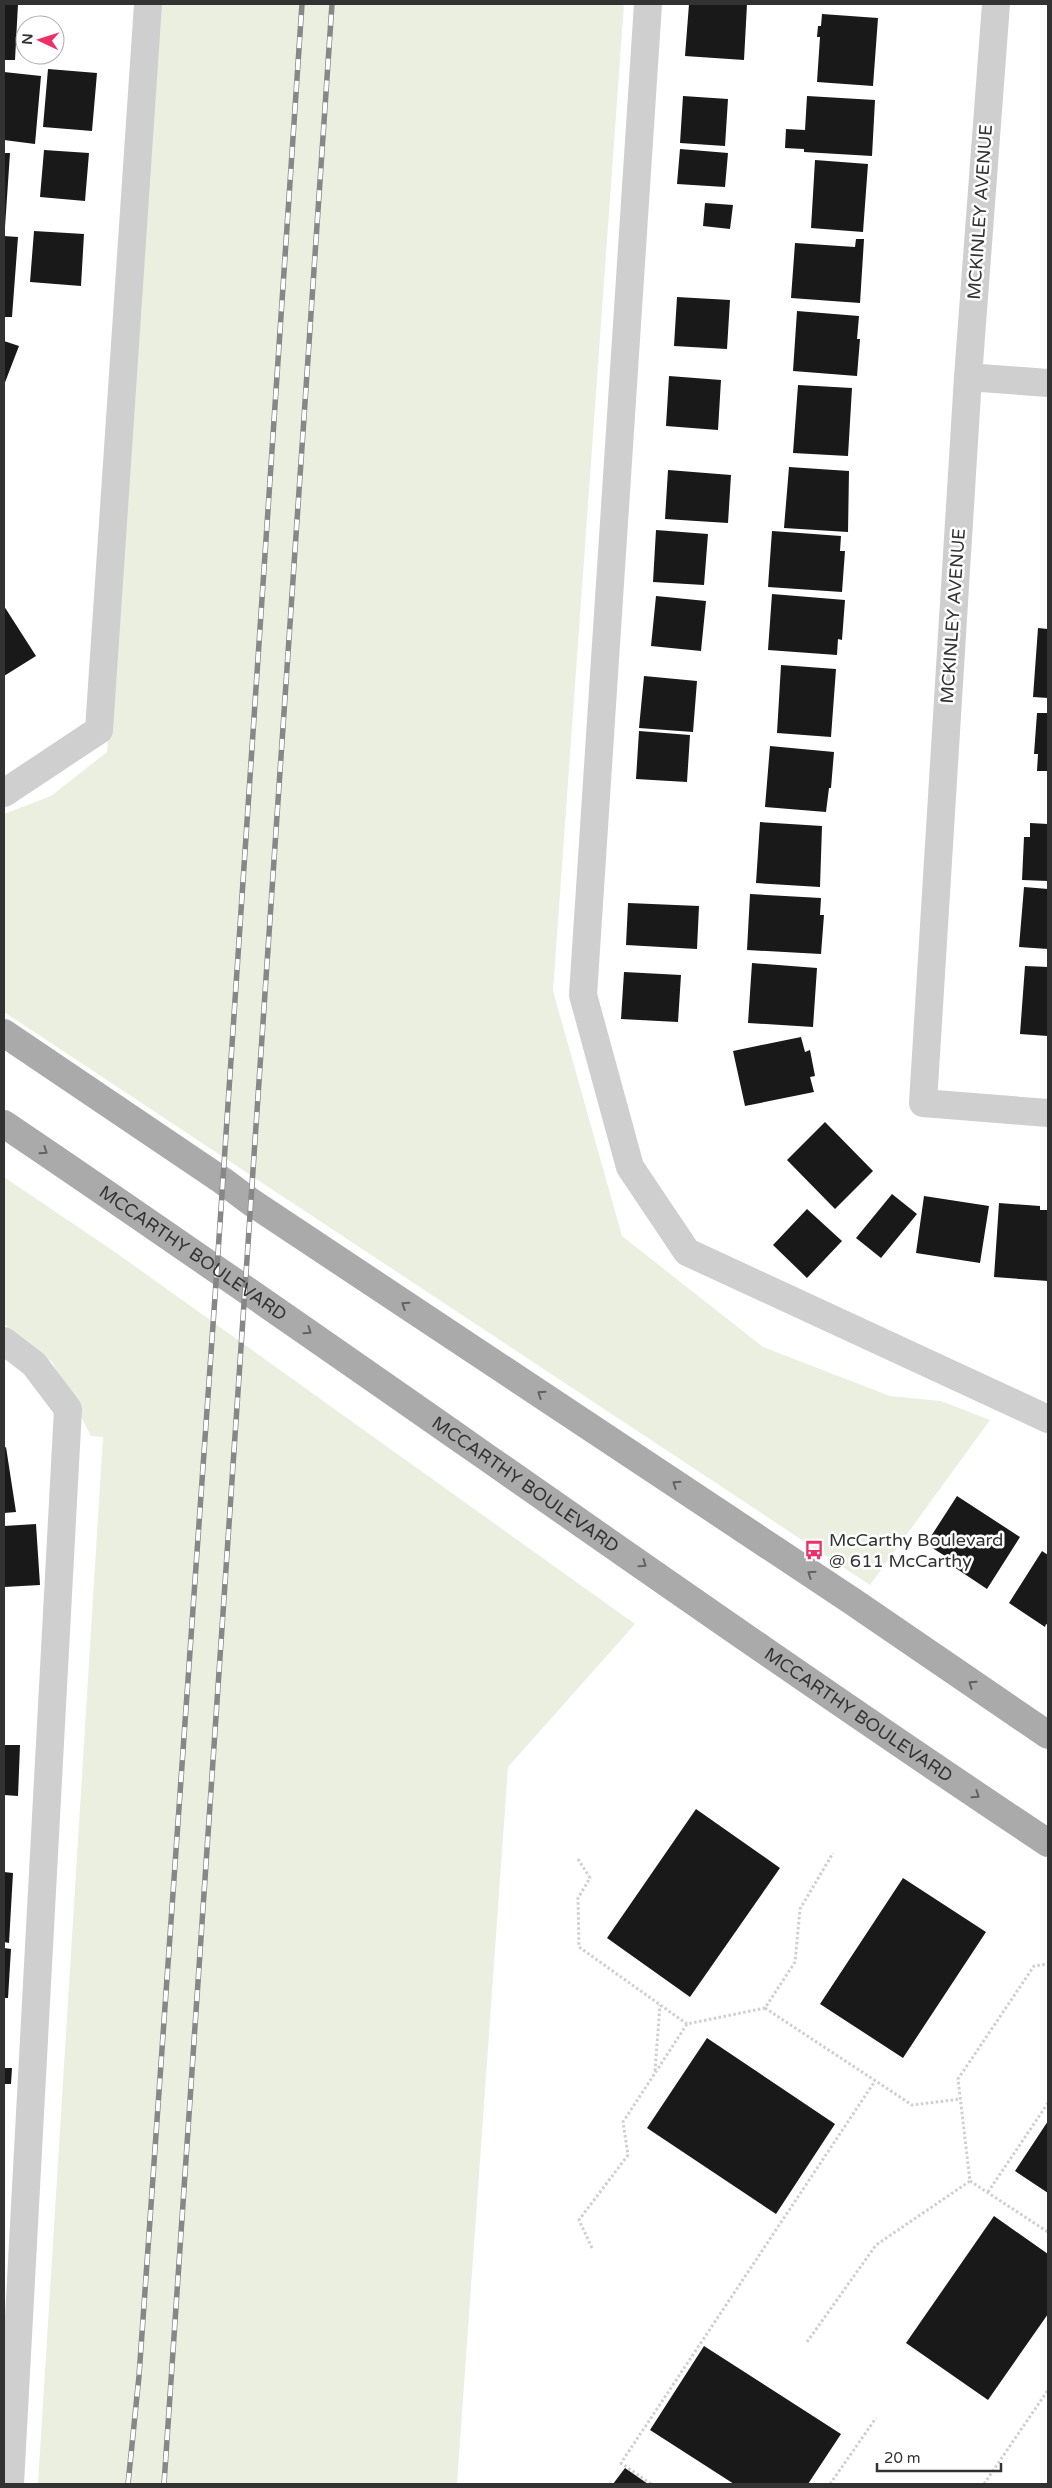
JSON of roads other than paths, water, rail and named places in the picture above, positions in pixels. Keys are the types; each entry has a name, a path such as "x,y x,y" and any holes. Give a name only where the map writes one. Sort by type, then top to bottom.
{"main road":[{"path":"4,1033 223,1181 251,1202 852,1601 1048,1735"},
{"name":"MCCARTHY BOULEVARD","path":"4,1124 217,1268 792,1668 1048,1843"}],"street":[{"path":"4,793 99,730 148,4"},
{"path":"648,4 583,995 630,1167 687,1252 1048,1418"},
{"name":"MCKINLEY AVENUE","path":"996,4 968,377 923,1103 1048,1113"},
{"path":"968,377 1048,382"},
{"path":"4,1341 34,1364 68,1409 10,2484"}],"railway":[{"path":"128,2484 139,2376 217,1268 302,4"},
{"path":"164,2484 332,4"}],"place":[{"name":"McCarthy Boulevard @ 611 McCarthy","path":"814,1550"}]}
